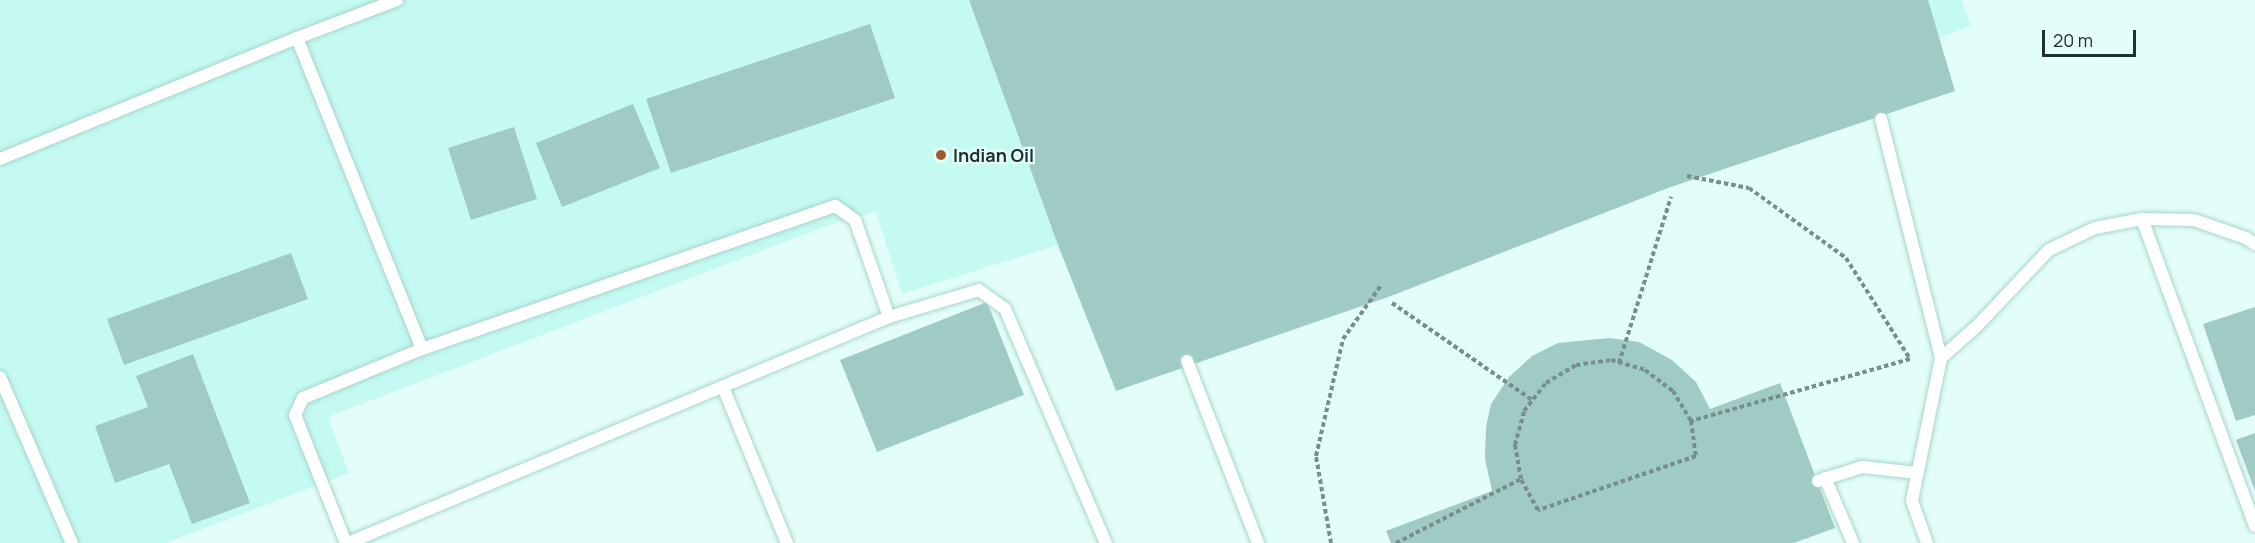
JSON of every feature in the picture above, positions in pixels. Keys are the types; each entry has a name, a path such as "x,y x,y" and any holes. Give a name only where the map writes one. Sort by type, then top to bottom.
{"lane":[{"path":"0,159 297,38 397,0"},
{"path":"297,38 422,349"},
{"path":"1881,119 1941,358 1912,501 1928,543"},
{"path":"889,317 855,220 835,206 422,349 303,398 295,415 347,543 889,317 979,290 1005,309 1106,543"},
{"path":"1941,358 1978,325 2049,250 2095,228 2142,219 2194,220 2246,238 2255,244"},
{"path":"2142,219 2255,526"},
{"path":"1187,361 1258,543"},
{"path":"0,377 72,543"},
{"path":"723,387 787,543"},
{"path":"1853,543 1822,480 1862,467 1918,473"}],"path":[{"path":"1687,176 1749,188 1846,258 1910,359 1691,421"},
{"path":"1619,363 1671,197"},
{"path":"1331,543 1316,456 1343,339 1383,284"},
{"path":"1392,303 1532,400"},
{"path":"1611,360 1619,363 1645,370 1673,391 1691,421 1695,456 1538,510 1521,479 1515,445 1524,411 1546,383 1576,365 1611,360"},
{"path":"1396,543 1521,479"}],"shaded area":[{"path":"0,0 1962,0 1971,26 1098,348 1058,245 902,294 876,212 840,221 328,417 349,473 166,543 0,543"}],"building":[{"path":"969,0 1928,0 1955,91 1668,188 1391,296 1116,391 1058,245"},
{"path":"870,24 895,98 671,173 646,99"},
{"path":"633,104 660,168 562,207 536,143"},
{"path":"514,127 537,199 471,220 448,148"},
{"path":"291,253 308,299 124,365 107,319"},
{"path":"987,302 1024,395 877,452 840,360"},
{"path":"2255,307 2255,415 2236,421 2203,324"},
{"path":"1610,338 1639,342 1672,360 1696,382 1710,409 1780,383 1835,528 1794,543 1391,543 1386,531 1492,491 1485,459 1486,427 1491,404 1509,377 1532,356 1558,343"},
{"path":"193,354 250,503 192,524 169,464 115,483 95,426 148,407 136,376"},
{"path":"2255,433 2255,491 2236,440"}],"place":[{"name":"Indian Oil","path":"941,155"}]}
